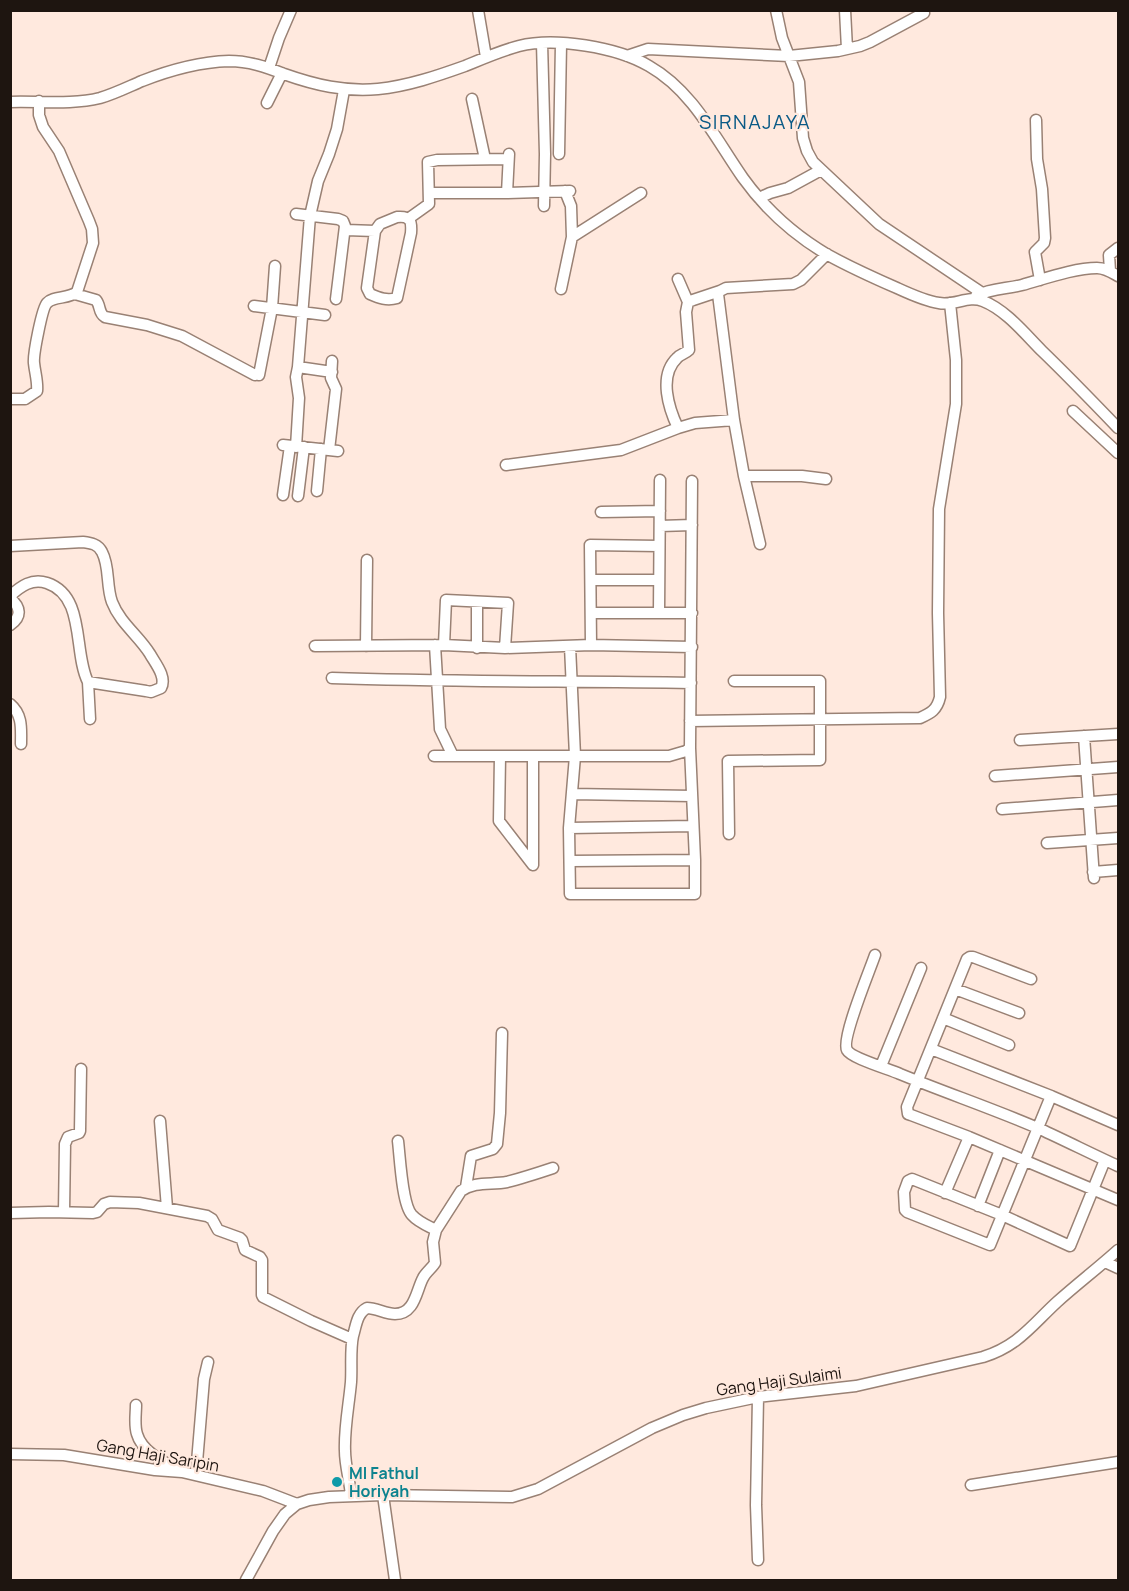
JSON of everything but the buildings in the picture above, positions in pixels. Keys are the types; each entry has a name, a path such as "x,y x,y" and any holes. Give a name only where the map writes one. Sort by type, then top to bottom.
{"street":[{"path":"270,68 291,10"},
{"path":"478,10 486,57"},
{"path":"776,10 782,38 799,82 803,138 810,158 879,224 982,293"},
{"path":"844,10 847,49"},
{"path":"627,56 648,50 789,56 847,49 870,42 924,13"},
{"path":"542,43 544,206"},
{"path":"10,102 100,98 171,71 205,63 240,61 270,68 315,84 344,90 379,89 439,75 515,47 542,43 591,46 627,56 652,67 672,82 698,111 759,198 785,225 827,254 918,297 940,304 950,303 971,299 982,293 1087,269 1101,268 1114,273"},
{"path":"545,154 562,154 561,44"},
{"path":"267,103 282,73"},
{"path":"283,495 300,398 296,377 310,216 318,181 337,129 344,90"},
{"path":"472,99 485,159"},
{"path":"39,101 39,114 43,127 59,151 92,229 93,243 79,289 75,294"},
{"path":"1036,120 1037,159 1042,189 1045,238 1044,243 1035,252 1040,280"},
{"path":"408,219 429,204 428,162 437,159 485,159 509,156 507,194"},
{"path":"759,198 788,188 821,170"},
{"path":"429,193 507,194 568,191 572,237 561,289"},
{"path":"572,237 641,193"},
{"path":"296,214 343,221 346,230 336,299"},
{"path":"404,217 411,224 397,298 391,300 370,294 367,288 375,231 386,220 404,217"},
{"path":"346,230 375,231"},
{"path":"1114,273 1108,255 1119,248"},
{"path":"688,302 726,288 793,284 801,280 827,254"},
{"path":"10,399 25,399 37,391 34,351 45,305 52,300 75,294 96,300 100,313 105,317 147,325 182,336 257,375 272,308 275,266"},
{"path":"678,279 688,302 689,350 676,358 667,381 669,406 678,428"},
{"path":"720,291 717,298 734,420 760,543"},
{"path":"971,299 984,302 1006,316 1119,428"},
{"path":"690,722 920,718 933,711 938,705 940,697 939,509 956,404 956,360 950,303"},
{"path":"254,306 326,315"},
{"path":"298,367 332,366 331,378 336,389 329,450 317,491"},
{"path":"1073,411 1119,453"},
{"path":"506,465 621,450 678,428 707,421 734,420"},
{"path":"293,446 329,450"},
{"path":"293,446 298,496"},
{"path":"744,476 826,479"},
{"path":"659,613 660,480"},
{"path":"570,646 575,756 569,828 570,894 695,894 690,748 692,481"},
{"path":"601,512 660,511"},
{"path":"660,526 692,525"},
{"path":"10,546 83,542 94,544 103,552 113,605 122,620 147,650 163,679 163,684 158,690 151,692 88,682"},
{"path":"591,645 590,545 660,546"},
{"path":"366,645 367,560"},
{"path":"591,580 659,580"},
{"path":"10,625 18,619 19,615 18,607 10,597 19,588 36,581 51,585 64,594 74,611 82,667 88,682 90,719"},
{"path":"453,756 440,729 437,682 446,600 508,603 505,648"},
{"path":"477,602 477,648"},
{"path":"592,613 692,613"},
{"path":"315,646 692,647"},
{"path":"332,678 437,682 691,683"},
{"path":"729,834 728,761 820,760 820,681 734,681"},
{"path":"10,704 19,713 21,744"},
{"path":"1020,740 1119,734"},
{"path":"1084,736 1093,875 1119,870"},
{"path":"434,756 669,756 690,748"},
{"path":"500,756 499,822 533,865 533,756"},
{"path":"995,776 1119,767"},
{"path":"572,794 692,796"},
{"path":"1002,809 1119,800"},
{"path":"569,828 693,826"},
{"path":"1047,843 1119,838"},
{"path":"570,861 695,860"},
{"path":"875,955 845,1043 853,1057 1038,1129 1119,1166"},
{"path":"1031,979 970,957 967,959 907,1107 908,1114 1119,1200"},
{"path":"881,1066 921,968"},
{"path":"955,989 1019,1013"},
{"path":"943,1018 1009,1045"},
{"path":"466,1187 471,1156 493,1149 497,1144 502,1034"},
{"path":"931,1048 1119,1125"},
{"path":"64,1212 65,1144 68,1137 80,1131 81,1069"},
{"path":"1051,1096 1025,1161 1002,1215 989,1245 905,1210 904,1187 909,1179 912,1179 1002,1215 1070,1246 1105,1160"},
{"path":"160,1121 167,1208"},
{"path":"945,1192 969,1137"},
{"path":"398,1141 405,1201 409,1212 417,1220 436,1230"},
{"path":"978,1206 1000,1150"},
{"path":"351,1496 345,1435 351,1382 352,1339 359,1315 363,1310 370,1308 398,1314 410,1307 424,1277 435,1263 436,1230 457,1195 466,1187 480,1183 505,1182 553,1168"},
{"path":"10,1213 95,1213 104,1204 110,1202 139,1203 207,1215 218,1230 240,1238 245,1250 260,1257 262,1260 262,1295 265,1299 352,1339"},
{"name":"Gang Haji Sulaimi","path":"297,1504 329,1497 382,1495 502,1498 528,1493 555,1481 642,1433 683,1415 706,1408 758,1397 856,1386 983,1358 999,1352 1017,1340 1056,1303 1119,1250"},
{"path":"1105,1262 1119,1268"},
{"path":"196,1474 204,1379 208,1362"},
{"path":"758,1397 756,1505 758,1560"},
{"path":"136,1405 137,1435 144,1448 182,1472"},
{"name":"Gang Haji Saripin","path":"10,1454 64,1455 155,1470 196,1474 263,1491 297,1504"},
{"path":"971,1485 1119,1462"},
{"path":"382,1495 395,1581"},
{"path":"246,1581 273,1531 285,1514 297,1504"}],"place":[{"name":"MI Fathul Horiyah","path":"337,1482"}],"district":[{"name":"SIRNAJAYA","path":"755,122"}]}
